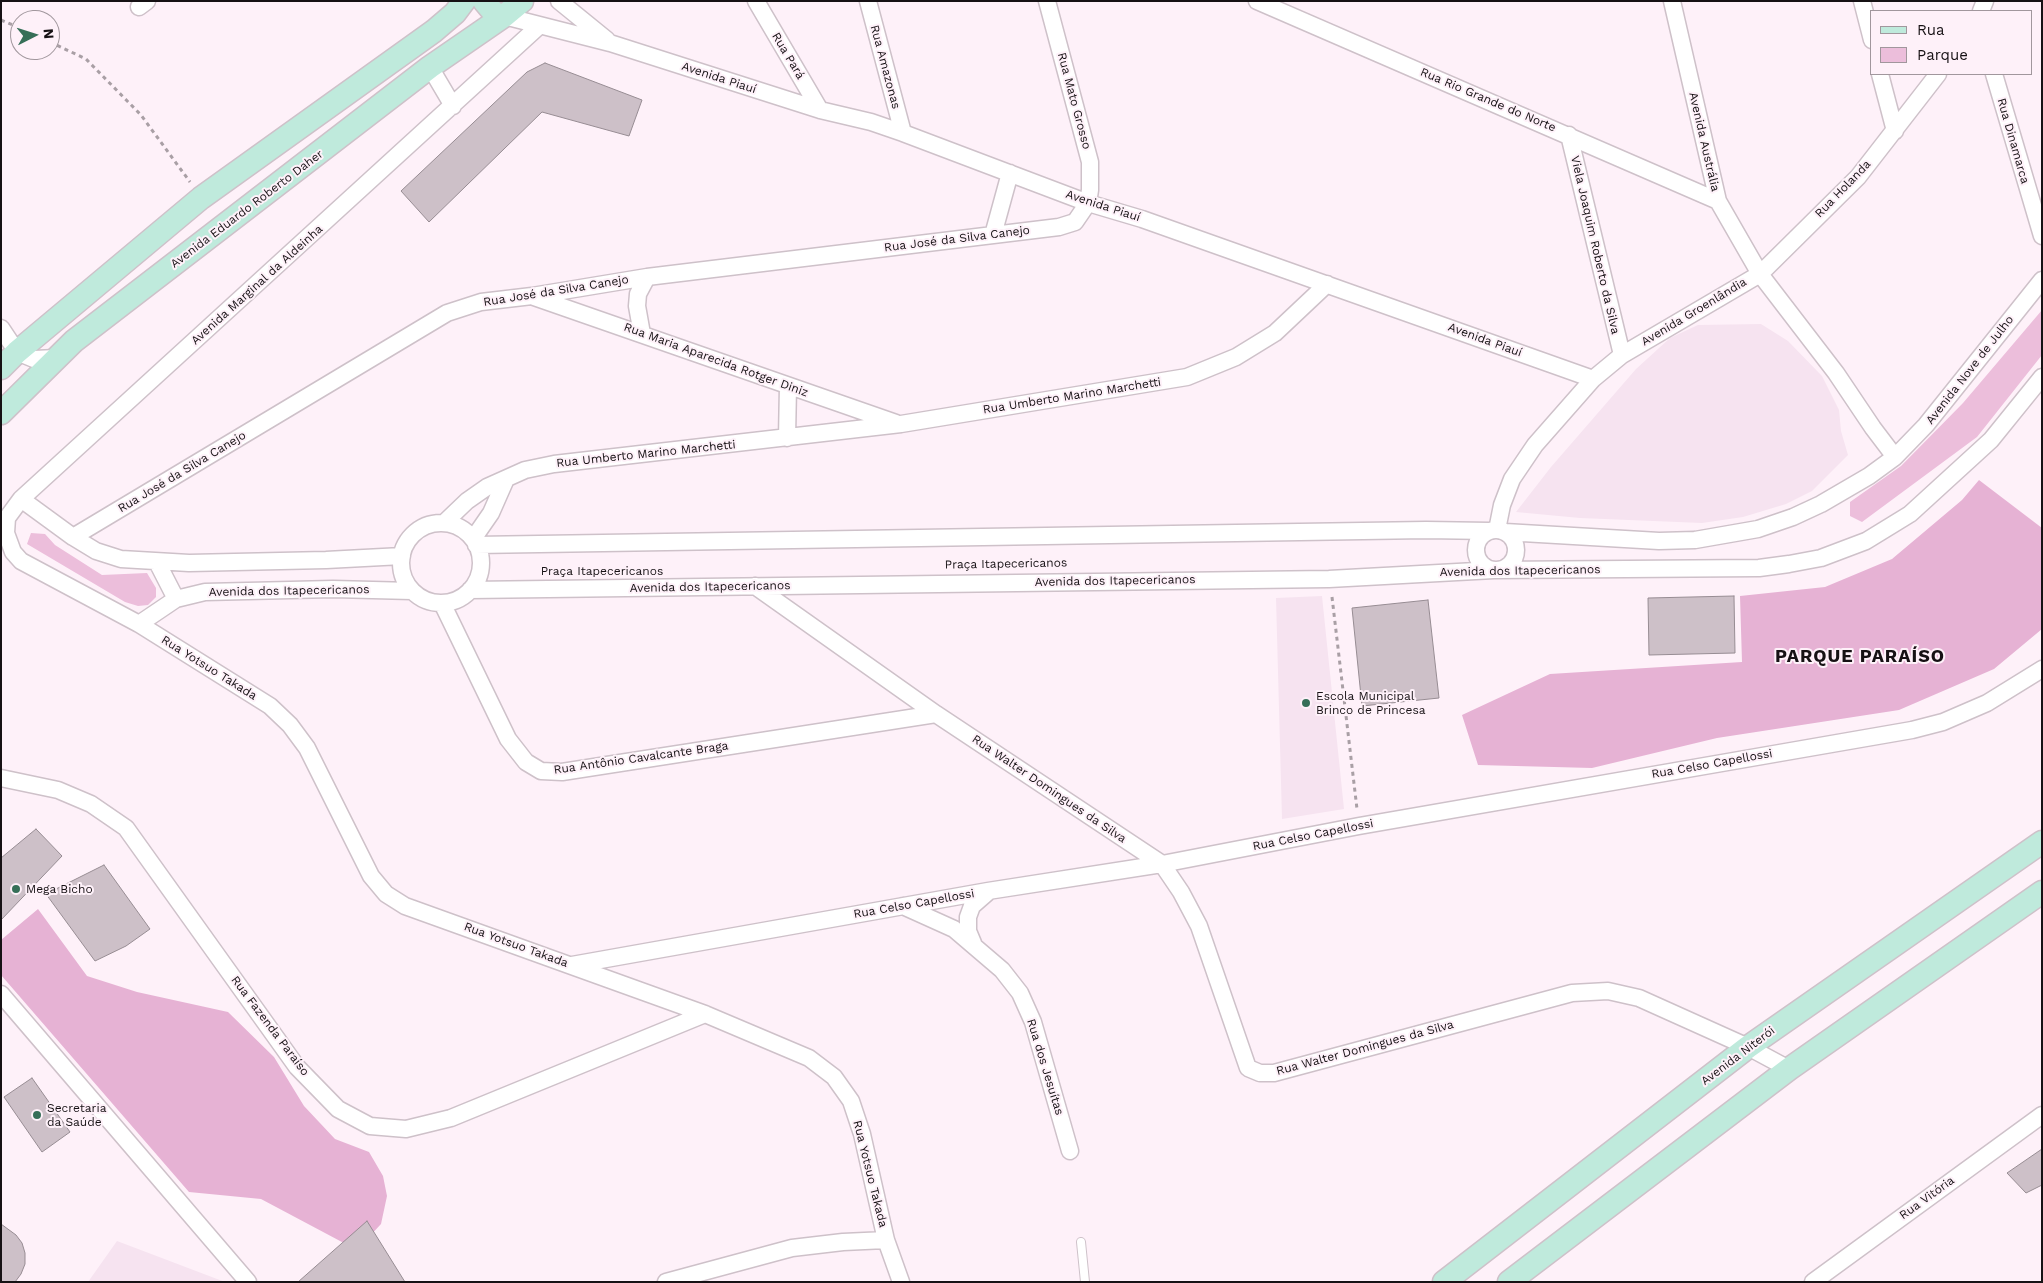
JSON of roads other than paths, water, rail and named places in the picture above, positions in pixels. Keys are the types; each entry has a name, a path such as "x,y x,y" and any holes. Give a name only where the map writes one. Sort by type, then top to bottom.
{"main road":[{"path":"9,360 202,198 434,31 455,13 464,1"},
{"path":"484,1 494,13 504,16"},
{"name":"Avenida Eduardo Roberto Daher","path":"1,413 74,341 430,67 504,16 522,1"},
{"name":"Avenida Niterói","path":"1444,1282 1748,1047 2041,845"},
{"path":"1509,1282 1789,1069 2042,892"}],"street":[{"name":"Avenida Piauí","path":"559,1 610,43"},
{"name":"Rua Pará","path":"756,1 820,110"},
{"name":"Rua Amazonas","path":"868,1 903,133"},
{"name":"Rua Mato Grosso","path":"1047,1 1090,162 1088,203"},
{"name":"Rua Rio Grande do Norte","path":"1257,1 1718,201"},
{"name":"Avenida Austrália","path":"1672,1 1718,201 1760,274"},
{"path":"1862,1 1870,32"},
{"name":"Avenida Piauí","path":"504,16 610,43 820,110 871,122 1088,203 1142,219 1593,379"},
{"name":"Avenida Marginal da Aldeinha","path":"21,498 539,26"},
{"path":"430,67 453,106"},
{"path":"1880,75 1895,131"},
{"name":"Rua Holanda","path":"1760,274 1858,177 1937,75"},
{"name":"Rua Dinamarca","path":"1994,75 2042,236"},
{"name":"Viela Joaquim Roberto da Silva","path":"1569,135 1622,355"},
{"path":"993,235 1010,173"},
{"name":"Rua José da Silva Canejo","path":"73,537 447,313 481,302 532,296 647,276 1058,227 1076,222 1088,203"},
{"name":"Avenida Groenlândia","path":"1497,531 1502,505 1512,479 1535,445 1593,379 1622,355 1760,274 1836,373 1895,457"},
{"path":"642,334 637,306 638,294 647,276"},
{"name":"Avenida Nove de Julho","path":"1895,457 1926,425 2042,280"},
{"name":"Rua Umberto Marino Marchetti","path":"444,523 487,488 525,470 554,464 901,424 1187,377 1236,357 1275,333 1327,284"},
{"name":"Rua Maria Aparecida Rotger Diniz","path":"532,296 901,424"},
{"path":"1,328 9,360 56,358"},
{"name":"Avenida dos Itapecericanos","path":"470,590 1330,579 1494,570 1759,568 1820,558 1866,542 1910,514 1991,440 2042,377"},
{"path":"787,438 788,386"},
{"path":"474,542 1396,530 1497,531 1659,541 1694,540 1758,529 1793,517 1821,504 1869,476 1895,457"},
{"path":"474,542 491,512 506,479"},
{"path":"139,624 21,561 12,552 6,533 7,518 21,498 73,537 96,551 121,559 157,562 326,560 402,556"},
{"path":"444,523 455,526 474,542 480,556 480,568 477,580 470,590 458,599 442,603 431,602 421,598 412,591 403,574 402,556 405,544 412,535 432,524 444,523"},
{"path":"1497,531 1514,542 1516,549 1515,556 1508,567 1494,570 1483,566 1476,555 1477,543 1480,538 1497,531"},
{"path":"157,562 176,599"},
{"name":"Rua Walter Domingues da Silva","path":"755,586 936,714 1162,864 1181,892 1200,926 1248,1068 1260,1073 1274,1073 1572,993 1608,991 1639,998 1748,1047 1789,1069"},
{"name":"Avenida dos Itapecericanos","path":"139,624 176,599 205,592 333,588 412,591"},
{"name":"Rua Antônio Cavalcante Braga","path":"442,603 508,739 526,762 541,771 562,772 936,714"},
{"name":"Rua Yotsuo Takada","path":"139,624 270,706 290,725 308,748 372,876 386,894 405,906 705,1014 808,1058 834,1077 851,1102 862,1134 886,1240 901,1282"},
{"name":"Rua Celso Capellossi","path":"572,965 903,906 1162,864 1359,826 1912,730 1943,722 1986,703 2042,669"},
{"name":"Rua Fazenda Paraíso","path":"1,778 58,790 91,804 126,828 297,1067 338,1109 370,1126 406,1130 451,1118 705,1014"},
{"path":"973,943 968,931 968,917 972,906 988,892"},
{"name":"Rua dos Jesuítas","path":"903,906 954,929 973,943 1002,970 1020,994 1033,1022 1070,1151"},
{"path":"1,994 248,1282"},
{"name":"Rua Vitória","path":"1813,1282 2042,1115"},
{"path":"666,1282 792,1248 842,1242 886,1240"}],"lane":[{"path":"1081,1242 1085,1282"}],"place":[{"name":"Escola Municipal Brinco de Princesa","path":"1306,703"},
{"name":"Mega Bicho","path":"16,889"},
{"name":"Secretaria da Saúde","path":"37,1115"}],"district":[{"name":"PARQUE PARAÍSO","path":"1860,657"}]}
